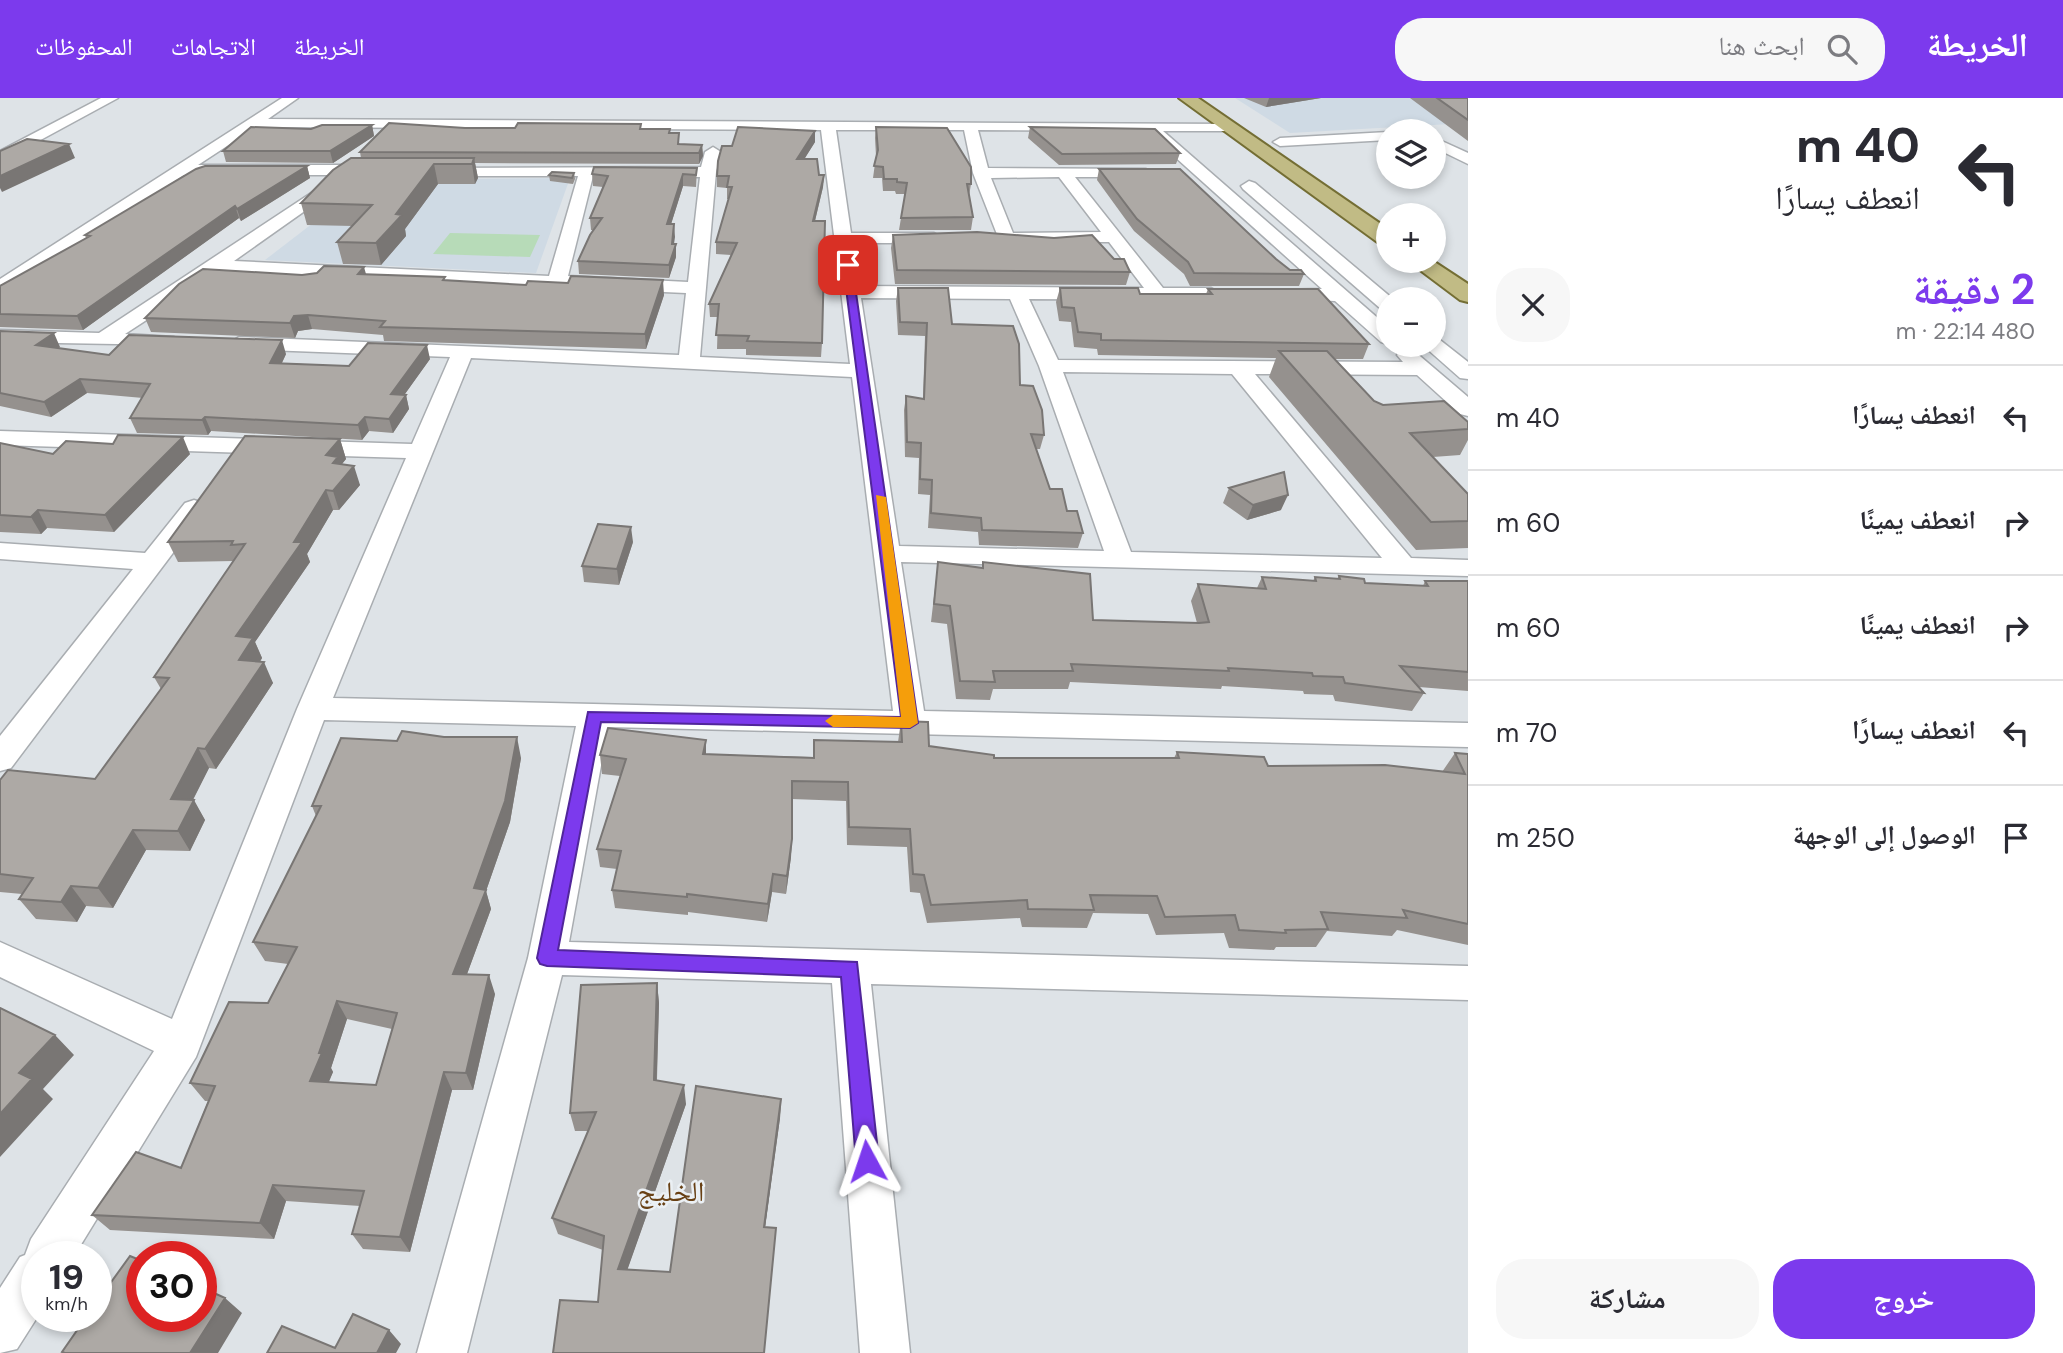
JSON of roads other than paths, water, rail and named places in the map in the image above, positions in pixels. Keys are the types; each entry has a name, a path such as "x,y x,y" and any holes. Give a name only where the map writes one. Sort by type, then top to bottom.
{"main road":[{"path":"1187,98 1376,231"},
{"path":"1214,98 1376,209"},
{"path":"1446,257 1468,273"},
{"path":"1436,273 1468,295"}],"street":[{"path":"0,157 111,98"},
{"path":"205,134 262,98"},
{"path":"0,287 291,98"},
{"path":"252,123 1228,127"},
{"path":"689,362 709,172 720,125"},
{"path":"828,126 910,723"},
{"path":"970,126 999,238 1114,237"},
{"path":"1150,127 1168,140 1376,327"},
{"path":"1446,132 1456,132"},
{"path":"1280,142 1376,137"},
{"path":"1168,140 1205,149"},
{"path":"0,146 22,145"},
{"path":"1446,148 1468,159"},
{"path":"178,170 394,170"},
{"path":"103,339 216,266 352,170"},
{"path":"421,170 709,172"},
{"path":"557,281 587,171"},
{"path":"981,173 1201,172"},
{"path":"1064,173 1158,294"},
{"path":"1236,175 1376,295"},
{"path":"844,238 952,238"},
{"path":"216,266 696,288"},
{"path":"852,292 1227,294"},
{"path":"1017,293 1050,366 1121,559"},
{"path":"1255,294 1339,295"},
{"path":"0,335 186,342"},
{"path":"214,342 463,351 863,371"},
{"path":"57,1241 182,1044 313,709 463,351"},
{"path":"1446,355 1468,373"},
{"path":"1409,357 1468,409"},
{"path":"1050,366 1423,369"},
{"path":"1238,368 1403,566"},
{"path":"0,438 226,467 421,452"},
{"path":"0,759 226,467"},
{"path":"0,551 153,562"},
{"path":"887,554 1468,568"},
{"path":"313,709 1468,735"},
{"path":"442,1353 547,958 594,716"},
{"path":"547,958 1468,983"},
{"path":"0,959 182,1044"},
{"path":"850,968 885,1353"},
{"path":"0,1332 21,1299"}],"district":[{"name":"الخليج","path":"671,1191"}]}
